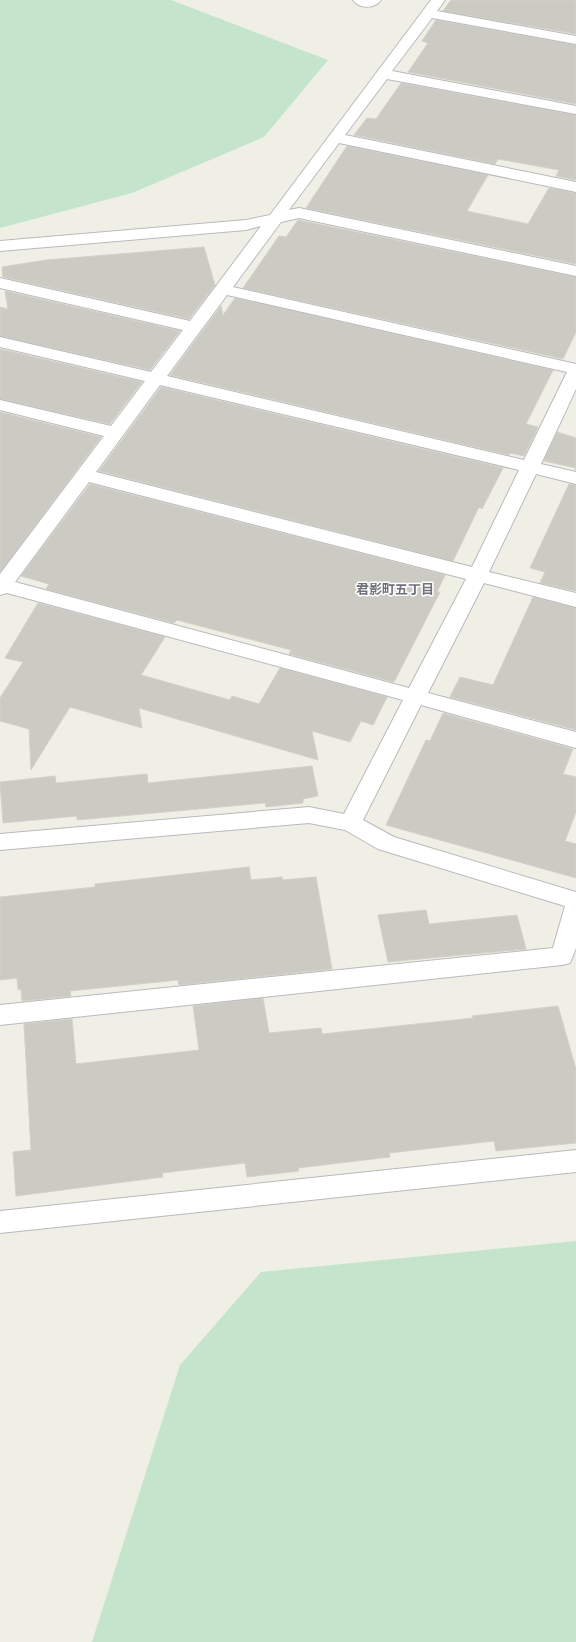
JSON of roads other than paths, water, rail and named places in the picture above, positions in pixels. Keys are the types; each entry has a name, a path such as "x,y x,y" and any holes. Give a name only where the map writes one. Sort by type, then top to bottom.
{"street":[{"path":"360,0 369,3 374,0"},
{"path":"438,0 1,587 576,740"},
{"path":"428,13 576,40"},
{"path":"384,74 576,110"},
{"path":"336,138 576,187"},
{"path":"0,246 246,225 299,213 576,271"},
{"path":"0,283 194,327"},
{"path":"222,289 576,370 478,575 350,823"},
{"path":"0,342 576,478"},
{"path":"0,405 116,433"},
{"path":"85,475 576,600"},
{"path":"0,842 310,815 350,823 386,843 576,901"},
{"path":"0,1015 562,956 576,906"},
{"path":"0,1222 576,1161"}],"district":[{"name":"君影町五丁目","path":"395,589"}]}
